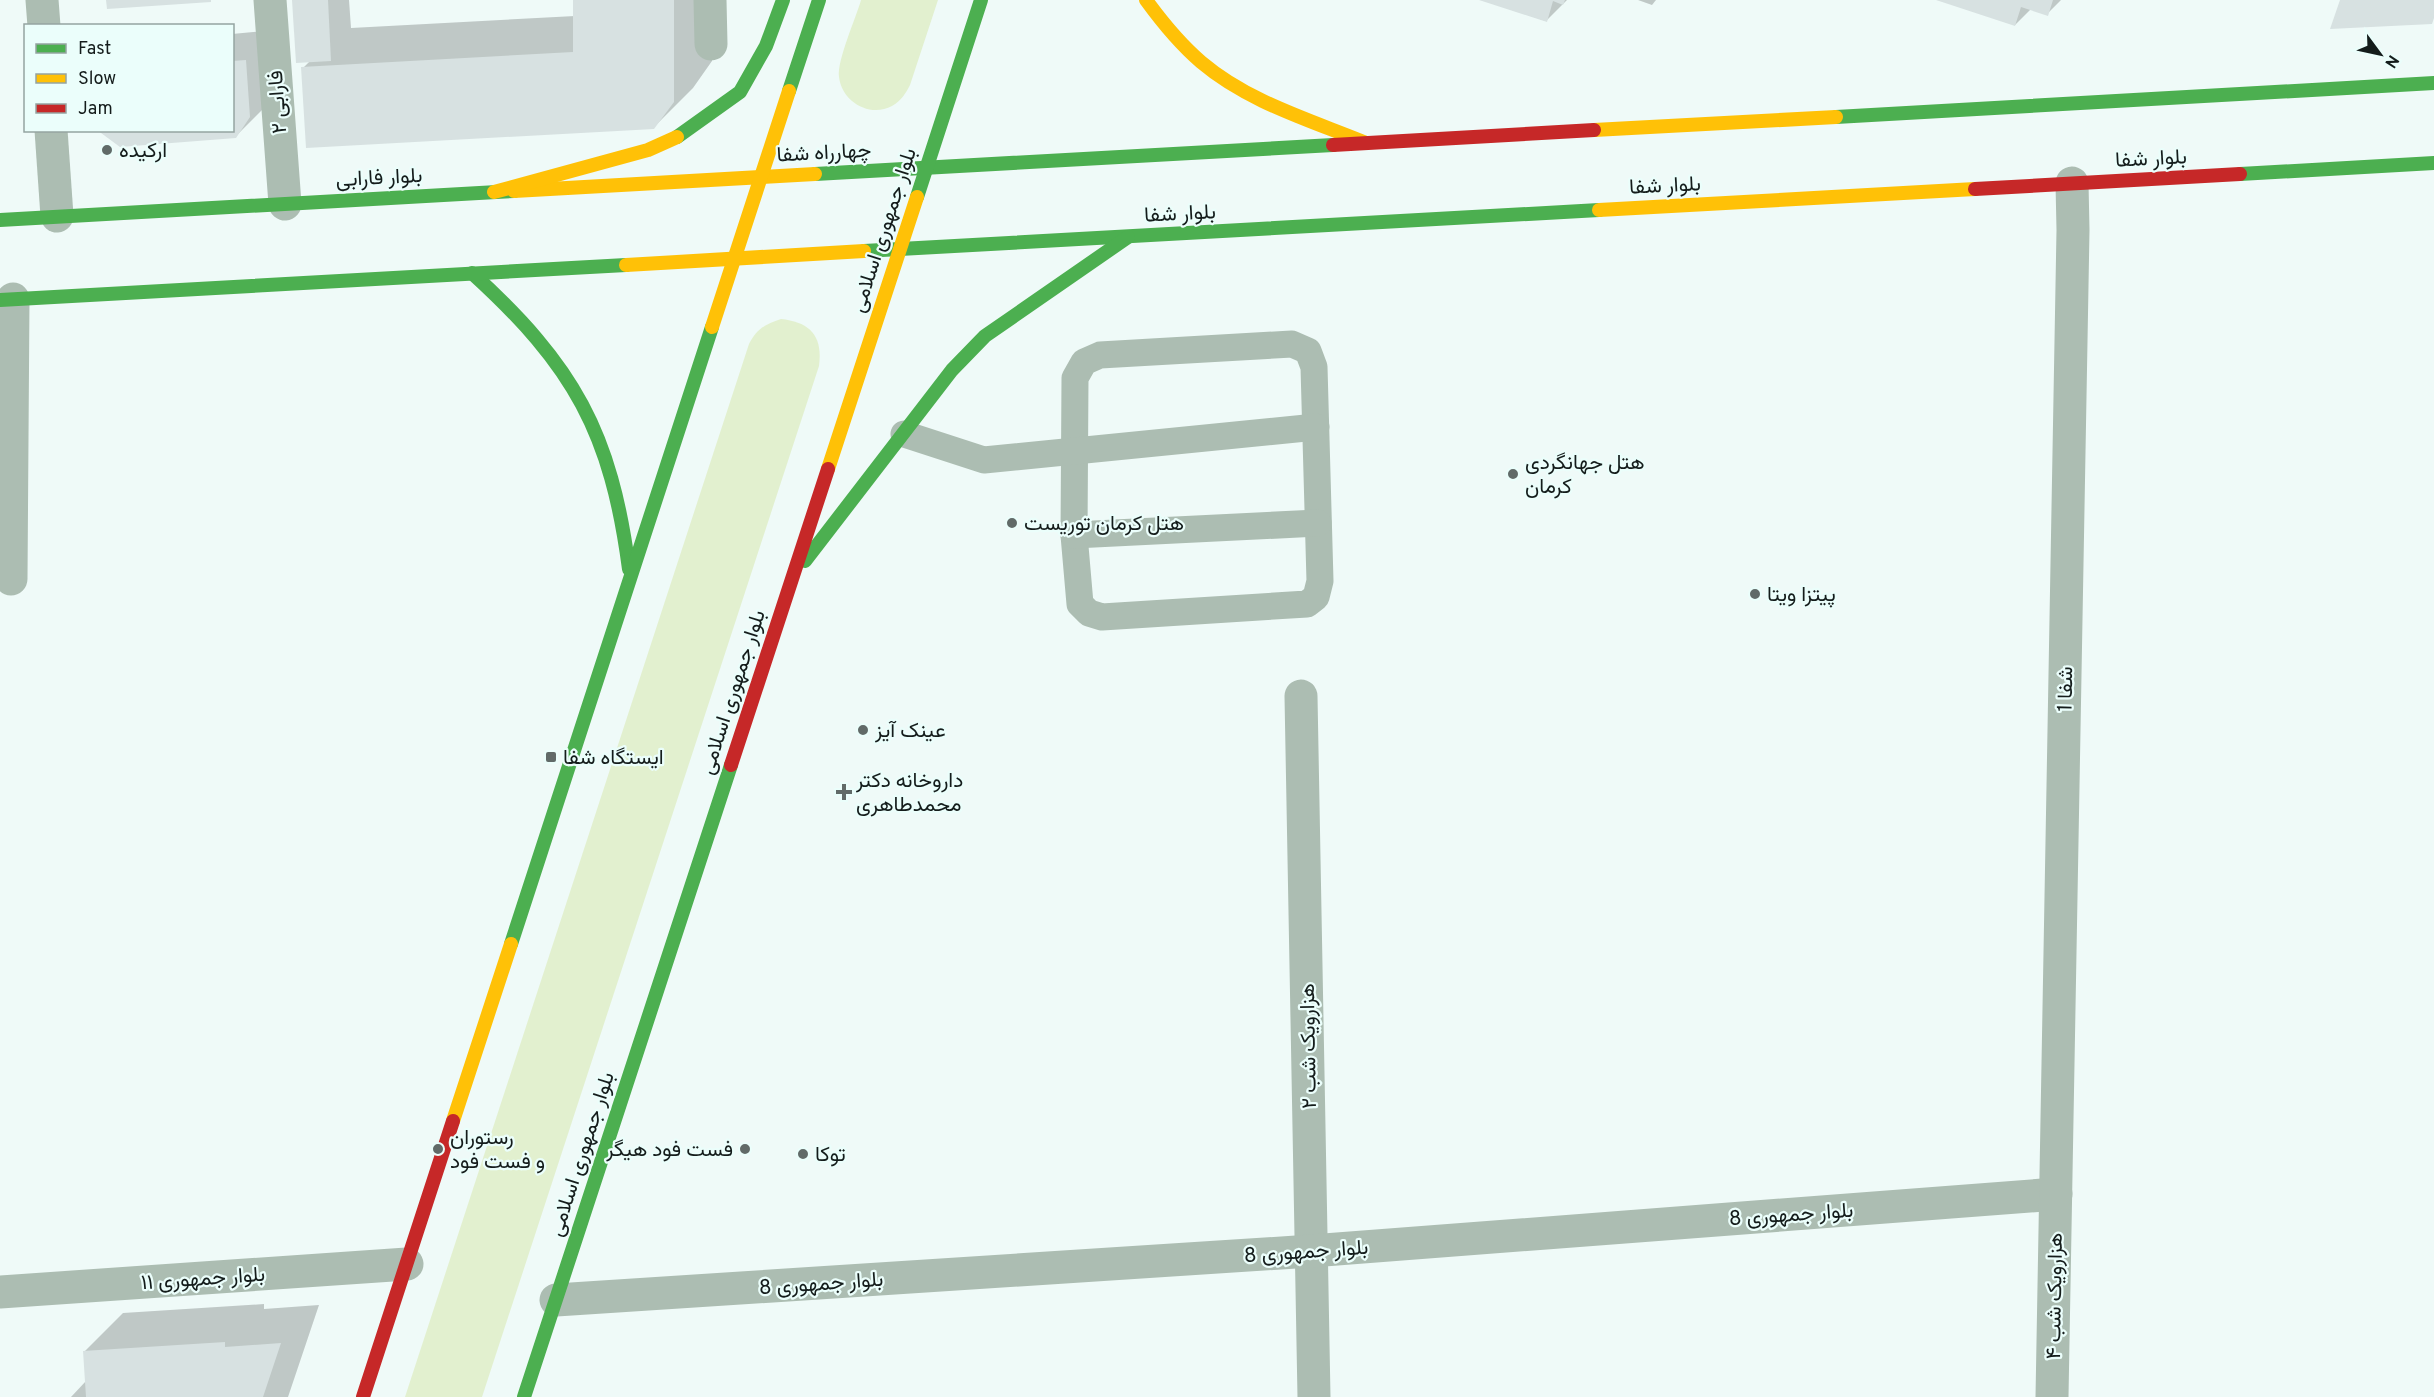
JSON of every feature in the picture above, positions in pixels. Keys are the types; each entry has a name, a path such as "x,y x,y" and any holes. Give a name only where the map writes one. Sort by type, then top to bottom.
{"street":[{"path":"42,0 44,24"},
{"name":"فارابی ۲","path":"270,0 285,204"},
{"path":"710,0 711,44"},
{"path":"494,192 648,150 684,134 740,92 766,46 783,0"},
{"path":"363,1397 819,0"},
{"name":"بلوار جمهوری اسلامی","path":"524,1397 981,0"},
{"path":"1146,0 1167,28 1202,63 1243,90 1366,143"},
{"path":"926,168 2434,83"},
{"path":"51,132 57,216"},
{"name":"بلوار شفا","path":"899,249 2434,163"},
{"name":"چهارراه شفا","path":"761,177 926,168"},
{"name":"بلوار فارابی","path":"0,220 761,177"},
{"name":"شفا 1","path":"2056,1194 2073,242 2072,183"},
{"path":"791,579 952,370 985,336 1128,237"},
{"path":"11,579 6,300 899,249"},
{"path":"472,273 507,302 537,334 564,370 586,408 604,448 618,491 626,535 630,579"},
{"name":"هزارویک شب ۲","path":"1301,696 1314,1397"},
{"name":"بلوار جمهوری 8","path":"556,1300 1311,1251 2056,1194"},
{"name":"هزارویک شب ۴","path":"2052,1397 2056,1194"},
{"name":"بلوار جمهوری ۱۱","path":"0,1292 407,1264"}],"lane":[{"path":"1293,344 1308,351 1314,367 1316,427 1320,581 1316,597 1307,604 1102,617 1089,613 1080,604 1074,535 1075,450 1075,378 1084,362 1100,355 1293,344"},
{"path":"904,434 984,460 1316,427"},
{"path":"1074,535 1318,523"}],"green space":[{"path":"861,0 938,0 910,85 898,102 884,109 866,109 858,105 845,94 839,77 844,50"},
{"path":"781,319 800,323 812,332 819,346 819,366 482,1397 405,1397 749,344 762,328"}],"building":[{"path":"106,0 211,0 211,2 107,9"},
{"path":"292,0 328,0 331,61 296,63"},
{"path":"573,0 674,0 674,102 654,129 306,148 301,67 573,52"},
{"path":"1479,0 1565,0 1563,5 1553,1 1547,22"},
{"path":"1936,0 2053,0 2048,16 2021,7 2015,26"},
{"path":"2340,0 2434,0 2434,18 2432,24 2330,29"},
{"path":"246,60 250,117 236,138 120,147 100,132 234,132 234,61"},
{"path":"225,1342 225,1347 281,1343 263,1397 86,1397 83,1351"}],"traffic: fast":[{"path":"677,137 740,92 766,46 783,0"},
{"path":"789,91 819,0"},
{"path":"917,197 981,0"},
{"path":"1836,117 2434,83"},
{"path":"815,174 1333,145"},
{"path":"2240,174 2434,163"},
{"path":"0,220 514,191"},
{"path":"864,251 1599,210"},
{"path":"805,561 952,370 985,336 1128,237"},
{"path":"0,300 626,265"},
{"path":"472,273 537,339 562,371 582,404 611,478 629,569"},
{"path":"511,944 712,327"},
{"path":"524,1397 731,765"}],"traffic: slow":[{"path":"1146,0 1186,48 1219,76 1280,109 1366,143"},
{"path":"712,327 789,91"},
{"path":"1594,130 1836,117"},
{"path":"494,192 648,150 677,137"},
{"path":"514,191 815,174"},
{"path":"1599,210 1975,189"},
{"path":"828,469 917,197"},
{"path":"626,265 864,251"},
{"path":"453,1121 511,944"}],"traffic: jam":[{"path":"1333,145 1594,130"},
{"path":"1975,189 2240,174"},
{"path":"731,765 828,469"},
{"path":"363,1397 453,1121"}],"place":[{"name":"ارکیده","path":"107,150"},
{"name":"هتل جهانگردی کرمان","path":"1513,474"},
{"name":"هتل کرمان توریست","path":"1012,523"},
{"name":"پیتزا ویتا","path":"1755,594"},
{"name":"عینک آیز","path":"863,730"},
{"name":"ایستگاه شفا","path":"551,757"},
{"name":"داروخانه دکتر محمدطاهری","path":"844,792"},
{"name":"رستوران و فست فود","path":"438,1149"},
{"name":"فست فود هیگر","path":"745,1149"},
{"name":"توکا","path":"803,1154"}]}
